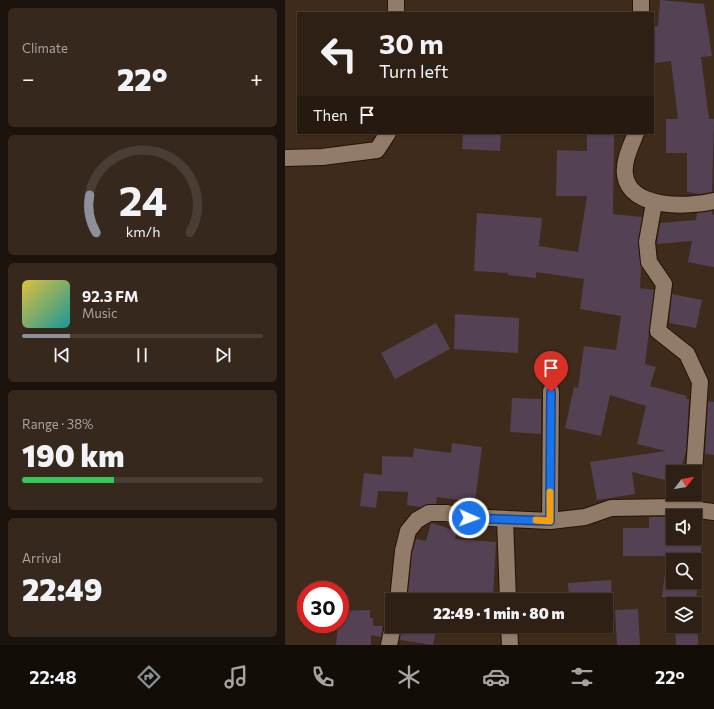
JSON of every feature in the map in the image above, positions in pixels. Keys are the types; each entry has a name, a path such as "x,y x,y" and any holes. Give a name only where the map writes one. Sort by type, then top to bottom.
{"street":[{"path":"396,0 396,12"},
{"path":"641,0 641,12"},
{"path":"285,158 322,157 377,150 387,134"},
{"path":"636,134 625,164 625,177 632,190 654,203 699,205 714,201"},
{"path":"654,203 647,242 649,262 664,284 658,331 687,354 700,382 694,465"},
{"path":"550,521 551,392"},
{"path":"399,593 403,551 408,530 417,520 429,513 446,513 469,518 550,521 585,517 611,508 676,507 688,509"},
{"path":"702,511 714,512"},
{"path":"505,519 508,593"},
{"path":"389,645 392,633"},
{"path":"509,633 510,645"}],"building":[{"path":"660,0 704,4 712,56 701,57 709,119 714,119 712,192 700,194 687,192 687,153 666,153 666,119 678,119 671,61 655,63 654,27 658,26"},
{"path":"463,134 501,134 500,151 462,149"},
{"path":"587,134 614,134 613,214 642,217 638,243 641,268 640,288 654,290 645,364 656,367 650,386 687,396 686,399 689,399 686,452 682,465 666,465 666,480 632,472 635,494 597,500 590,462 666,451 637,444 646,406 610,395 601,436 565,428 574,387 578,388 584,346 616,350 621,316 580,309 584,279 536,272 536,278 508,275 508,273 474,271 477,213 542,218 539,246 578,252 587,196 556,196 557,150 587,151"},
{"path":"712,211 712,214 714,215 714,267 688,262 692,241 657,244 660,223 696,220 697,213"},
{"path":"672,294 702,300 696,328 669,323"},
{"path":"455,314 519,318 518,353 454,349"},
{"path":"436,323 450,349 395,379 381,353"},
{"path":"512,398 541,399 541,434 510,432"},
{"path":"708,401 714,402 714,455 705,454"},
{"path":"452,443 482,447 475,502 437,497 436,504 429,504 420,507 407,505 408,492 378,491 376,508 360,506 364,473 382,475 382,456 413,457 414,448 451,453"},
{"path":"649,517 666,517 666,545 702,545 701,553 666,553 666,556 623,556 623,528 649,528"},
{"path":"431,523 457,531 455,539 496,542 493,593 408,592 412,553 416,539 426,541"},
{"path":"666,564 666,589 697,589 696,597 662,597"},
{"path":"611,580 612,593 569,593 568,583"},
{"path":"638,609 640,645 617,645 615,610"},
{"path":"370,610 370,618 373,618 373,626 383,626 381,637 371,635 371,645 336,645 337,633 349,633 349,611"},
{"path":"401,633 436,633 433,645 400,640"},
{"path":"675,633 698,633 698,645 676,645"}],"slow traffic":[{"path":"536,520 550,521 550,492"}],"route":[{"path":"469,518 550,521 551,392"}]}
